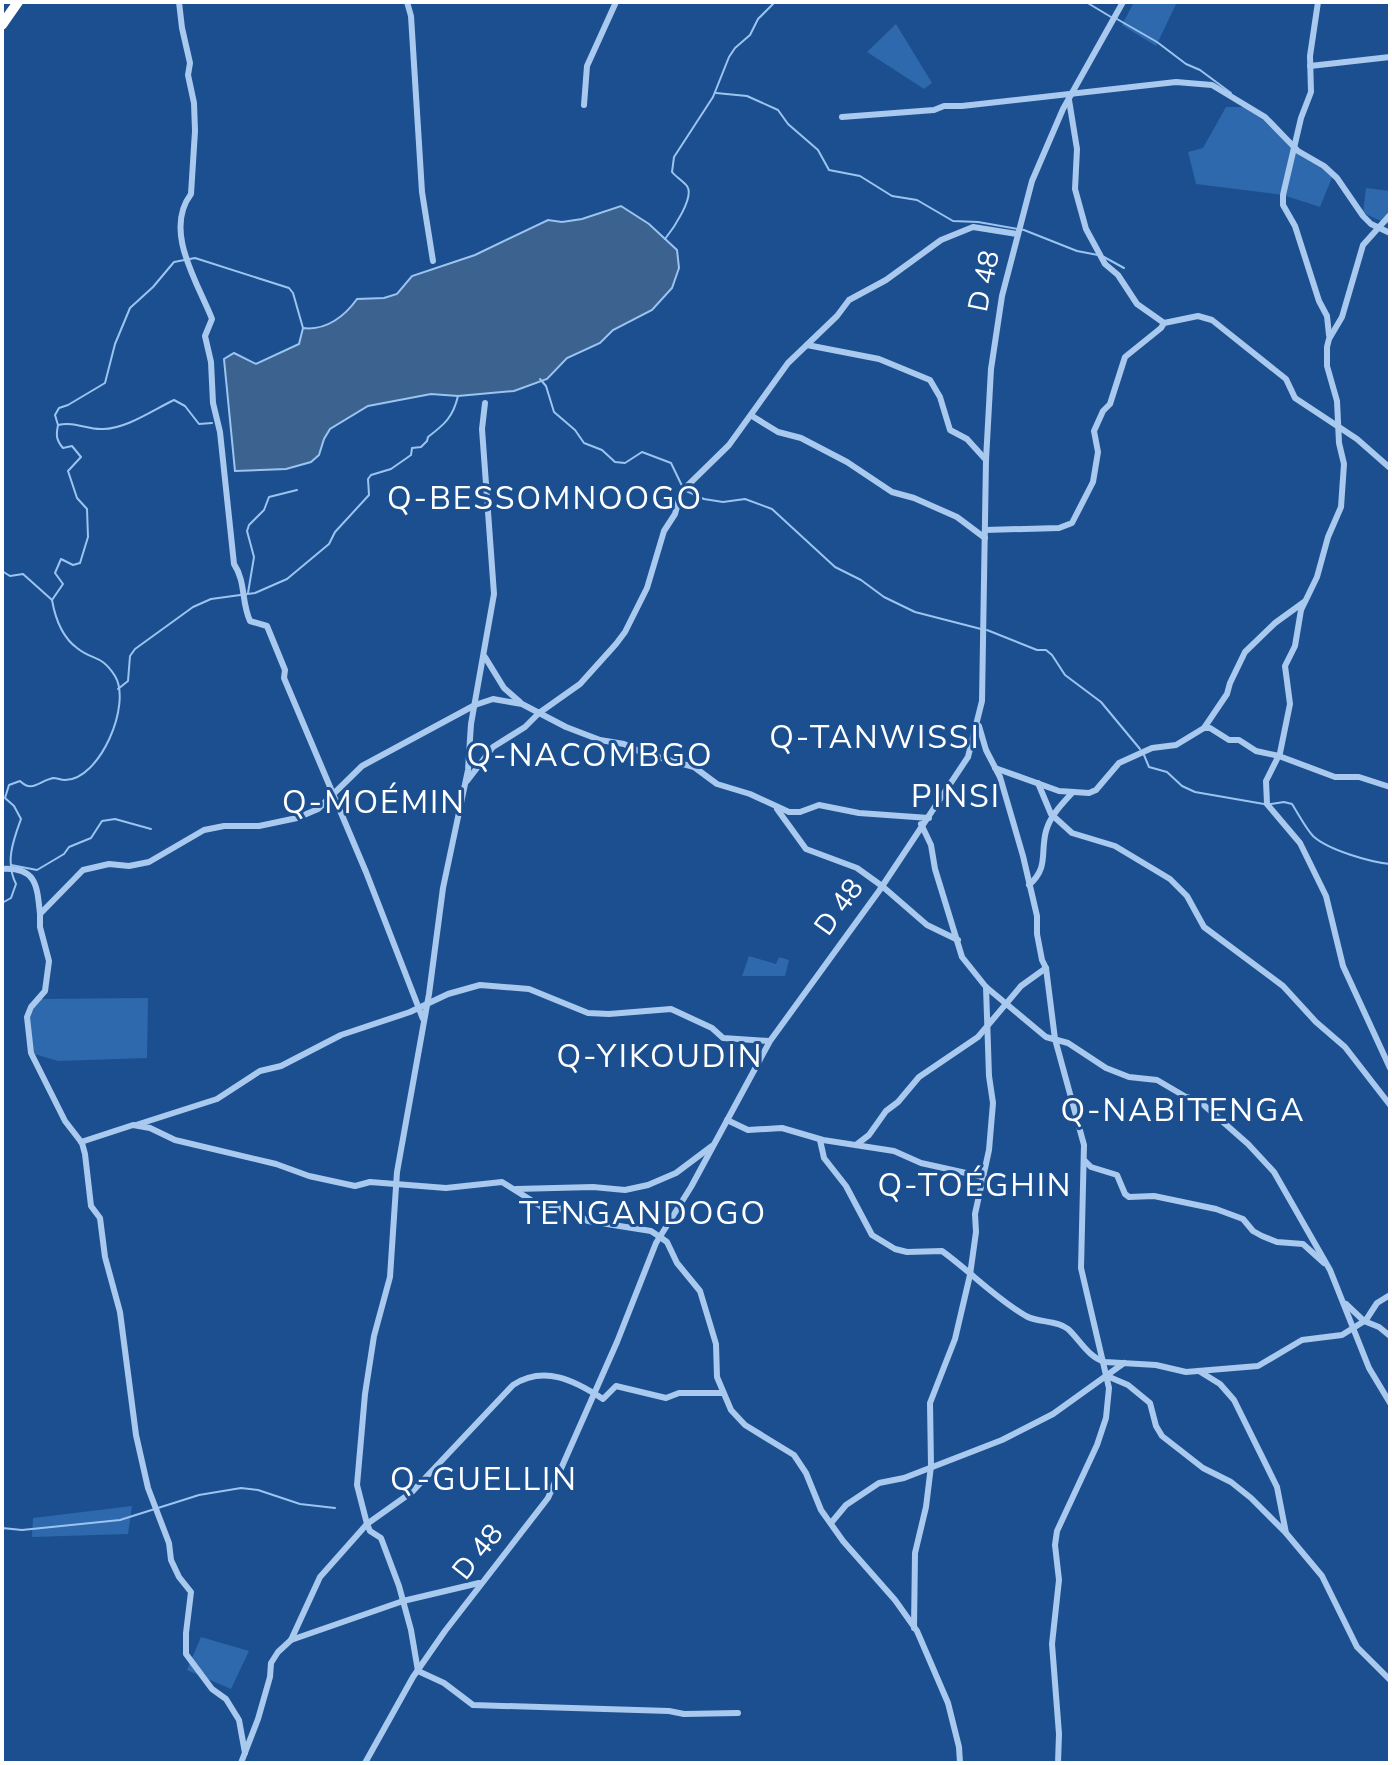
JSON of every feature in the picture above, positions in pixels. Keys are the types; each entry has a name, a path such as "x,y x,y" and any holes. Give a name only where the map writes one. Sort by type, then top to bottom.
{"highway":[{"path":"2,25 18,2"}],"street":[{"path":"179,2 190,63 188,75 194,103 195,131 191,194 185,201 180,230 186,259 212,319 205,336 211,362 213,403 220,432 234,564 243,576 243,606 250,621 267,626 285,670 284,678 366,872 424,1021"},
{"path":"584,105 587,66 616,2"},
{"name":"D 48","path":"365,1763 418,1671 480,1583 548,1498 660,1237 770,1041 963,767 978,720 984,653 986,460 993,353 1002,296 1032,181 1070,96 1123,2"},
{"path":"1318,2 1310,66 1311,92 1301,118 1283,205 1303,246 1319,301 1327,316 1327,366 1337,401 1337,427 1344,464 1341,507 1328,537 1317,577 1304,601 1295,646 1285,666 1290,704 1279,756 1266,781 1267,804 1300,843 1326,896 1343,966 1390,1068"},
{"path":"409,4 422,192 433,261"},
{"path":"1310,66 1390,57"},
{"path":"842,117 1070,96 1176,82 1212,85 1265,117 1294,147 1324,166 1337,178 1363,216 1390,233"},
{"path":"1070,96 1077,149 1075,189 1086,229 1105,264 1118,275 1137,304 1164,323 1198,316 1212,320 1286,379 1295,398 1357,439 1390,468"},
{"path":"1329,339 1342,317 1363,245 1390,215"},
{"path":"465,783 493,747 525,727 539,713 580,684 625,632 647,588 664,531 675,514 681,492 729,445 788,363 849,300 886,280 941,240 973,227 1017,234"},
{"path":"752,416 778,432 801,438 847,462 892,492 957,517 985,534 1059,528 1072,523 1093,482 1098,452 1094,431 1103,411 1110,404 1125,357 1164,323"},
{"path":"807,345 879,359 930,380 940,397 950,430 967,439 986,460"},
{"path":"485,403 482,429 494,594 396,1184 390,1277 374,1336 357,1485 367,1524 370,1531 381,1538 403,1601 418,1671 444,1683 473,1705 684,1714 738,1713"},
{"path":"995,768 1072,793 1096,790 1119,763 1152,748 1176,745 1204,728 1227,694 1245,652 1304,601"},
{"path":"484,656 504,688 522,704 539,713 600,740 624,744 643,753 694,767 717,784 750,794 775,807 800,812 819,805 859,813 929,818"},
{"path":"40,914 83,870 109,864 129,866 149,862 204,830 224,826 259,826 297,818 318,809 362,766 475,705 493,699 522,704"},
{"path":"978,720 981,738 1012,816 1037,916 1037,934 1046,968 1055,1039 1077,1116 1085,1161 1081,1268 1109,1388 1106,1418 1057,1531 1055,1545 1059,1580 1052,1644 1059,1723 1058,1763"},
{"path":"1204,728 1210,728 1229,740 1239,740 1256,751 1279,756 1335,777 1359,777 1390,787"},
{"path":"1038,783 1052,816 1072,833 1115,846 1170,879 1187,896 1204,927 1283,986 1316,1022 1345,1047 1390,1105"},
{"path":"1029,885 1039,876 1042,868 1046,830 1052,816 1072,793"},
{"path":"775,807 806,849 857,868 927,925 958,940"},
{"path":"915,818 923,825 965,962 986,987 1046,1037 1068,1043 1106,1068 1129,1077 1157,1080 1198,1100 1248,1144 1274,1172 1330,1270 1369,1368 1390,1403"},
{"path":"2,869 20,870 38,886 40,927 49,970 45,991 31,1007 27,1017 31,1053 85,1154 91,1206 100,1218 105,1257 120,1312 136,1435 148,1488 169,1543 171,1560 191,1592 186,1654 212,1689 226,1699 239,1720 245,1753"},
{"path":"856,1145 869,1135 886,1111 919,1077 978,1037 1021,986 1046,968"},
{"path":"81,1142 217,1099 260,1071 281,1066 341,1035 419,1008 448,994 490,985 529,989 588,1013 677,1010 712,1028 723,1038 770,1041"},
{"path":"914,1628 915,1553 926,1507 931,1466 930,1403 955,1339 970,1275 976,1232 975,1214 993,1114 986,987"},
{"path":"727,1120 748,1130 782,1128 820,1140 870,1150 894,1151 921,1163 984,1177"},
{"path":"133,1125 150,1128 175,1140 355,1186 370,1182 446,1188 502,1182 542,1207 566,1209 588,1221 651,1231 667,1242 677,1263 700,1291 716,1344 717,1377 731,1410 745,1425 794,1455 843,1541 895,1600 914,1628 948,1703 960,1763"},
{"path":"820,1140 824,1158 846,1186 878,1241 907,1252 942,1251 982,1286 1031,1319 1066,1328 1097,1359 1105,1362 1199,1371 1258,1366 1302,1340 1342,1335 1364,1321 1377,1303 1390,1295"},
{"path":"516,1189 593,1187 625,1190 648,1185 676,1173 714,1145"},
{"path":"1085,1161 1091,1167 1117,1175 1129,1197 1154,1196 1216,1209 1243,1219 1262,1236 1277,1242 1303,1244 1330,1270"},
{"path":"1346,1304 1364,1321 1390,1336"},
{"path":"831,1523 846,1505 879,1483 904,1478 967,1454 1036,1423 1124,1363"},
{"path":"1199,1371 1220,1384 1234,1400 1277,1487 1286,1533"},
{"path":"241,1763 258,1719 271,1663 291,1640 320,1577 367,1524 412,1492 513,1385 537,1374 565,1378 600,1398 606,1398 616,1386 666,1398 688,1392 723,1393"},
{"path":"1107,1376 1128,1385 1150,1403 1162,1436 1203,1468 1231,1482 1286,1533 1322,1576 1357,1647 1390,1680"},
{"path":"291,1640 403,1601 480,1583"}],"shaded area":[{"path":"1134,2 1177,2 1156,46 1122,25"},
{"path":"896,24 932,83 924,89 867,52"},
{"path":"1226,107 1247,107 1265,117 1298,151 1333,175 1320,207 1283,195 1196,184 1188,152 1203,148"},
{"path":"1366,188 1390,191 1390,225 1363,213"},
{"path":"621,206 649,224 677,250 679,268 672,288 652,310 613,330 600,343 567,358 547,379 514,391 458,396 431,394 368,406 330,429 319,455 311,462 286,469 235,471 224,359 234,353 256,364 299,344 303,328 327,325 347,311 357,299 397,294 412,276 475,255 548,220 562,222 582,219"},
{"path":"749,956 776,964 779,957 789,960 785,976 742,976"},
{"path":"148,998 147,1058 58,1061 31,1053 27,1024 38,999"},
{"path":"132,1506 128,1534 32,1537 33,1518"},
{"path":"201,1637 249,1651 231,1689 187,1670"}],"waterway":[{"path":"665,239 682,213 689,191 672,172 674,157 713,97 729,57 775,2"},
{"path":"1086,2 1111,17"},
{"path":"1117,19 1157,42 1231,93"},
{"path":"716,93 747,96 778,110 788,124 818,150 829,170 860,176 892,196 917,200 953,221 1024,230 1077,251 1098,255"},
{"path":"1104,257 1124,268"},
{"path":"58,425 55,415 59,408 105,383 115,344 130,308 174,262 195,258 289,288 303,328"},
{"path":"540,379 546,386 554,412 575,430 584,443 602,450 615,462 625,463 642,452 671,463 684,490 704,499 723,502 745,499 772,509 835,567 861,580 884,597 915,612 981,629"},
{"path":"118,689 128,681 130,656 135,649 193,607 211,599 255,593 287,579 329,544 335,532 369,495 368,479 371,475 391,469 411,455 412,448 421,447 448,420 458,396"},
{"path":"2,903 11,898 16,884 11,860 21,819 5,798 9,785 20,781 32,786 53,778 65,780 78,777 90,768 110,738 119,704 115,676 105,664 83,652 67,638 53,606 52,600 63,584 55,573 61,559 73,565 80,563 88,537 87,509 77,498 68,471 81,457 72,446 63,448 57,437 58,425 112,428 174,400 185,406 199,424 212,423"},
{"path":"248,593 254,557 247,531 249,525 264,510 269,497 297,490"},
{"path":"2,571 10,576 23,574 52,600"},
{"path":"987,630 1037,650 1046,650 1065,675 1101,702 1140,749"},
{"path":"1144,755 1149,767 1167,772 1182,786 1195,792 1264,804"},
{"path":"1271,804 1292,804 1313,836 1329,846 1361,858 1390,864"},
{"path":"11,865 37,870 64,854 69,847 91,838 102,821 115,819 151,829"},
{"path":"2,1528 22,1530 120,1520 199,1495 241,1488 258,1490 300,1504 335,1508"}],"district":[{"name":"Q-BESSOMNOOGO","path":"545,498"},
{"name":"Q-TANWISSI","path":"875,737"},
{"name":"Q-NACOMBGO","path":"590,755"},
{"name":"PINSI","path":"956,796"},
{"name":"Q-MOÉMIN","path":"374,802"},
{"name":"Q-YIKOUDIN","path":"660,1056"},
{"name":"Q-NABITENGA","path":"1183,1110"},
{"name":"Q-TOÉGHIN","path":"975,1185"},
{"name":"TENGANDOGO","path":"643,1213"},
{"name":"Q-GUELLIN","path":"484,1479"}]}
